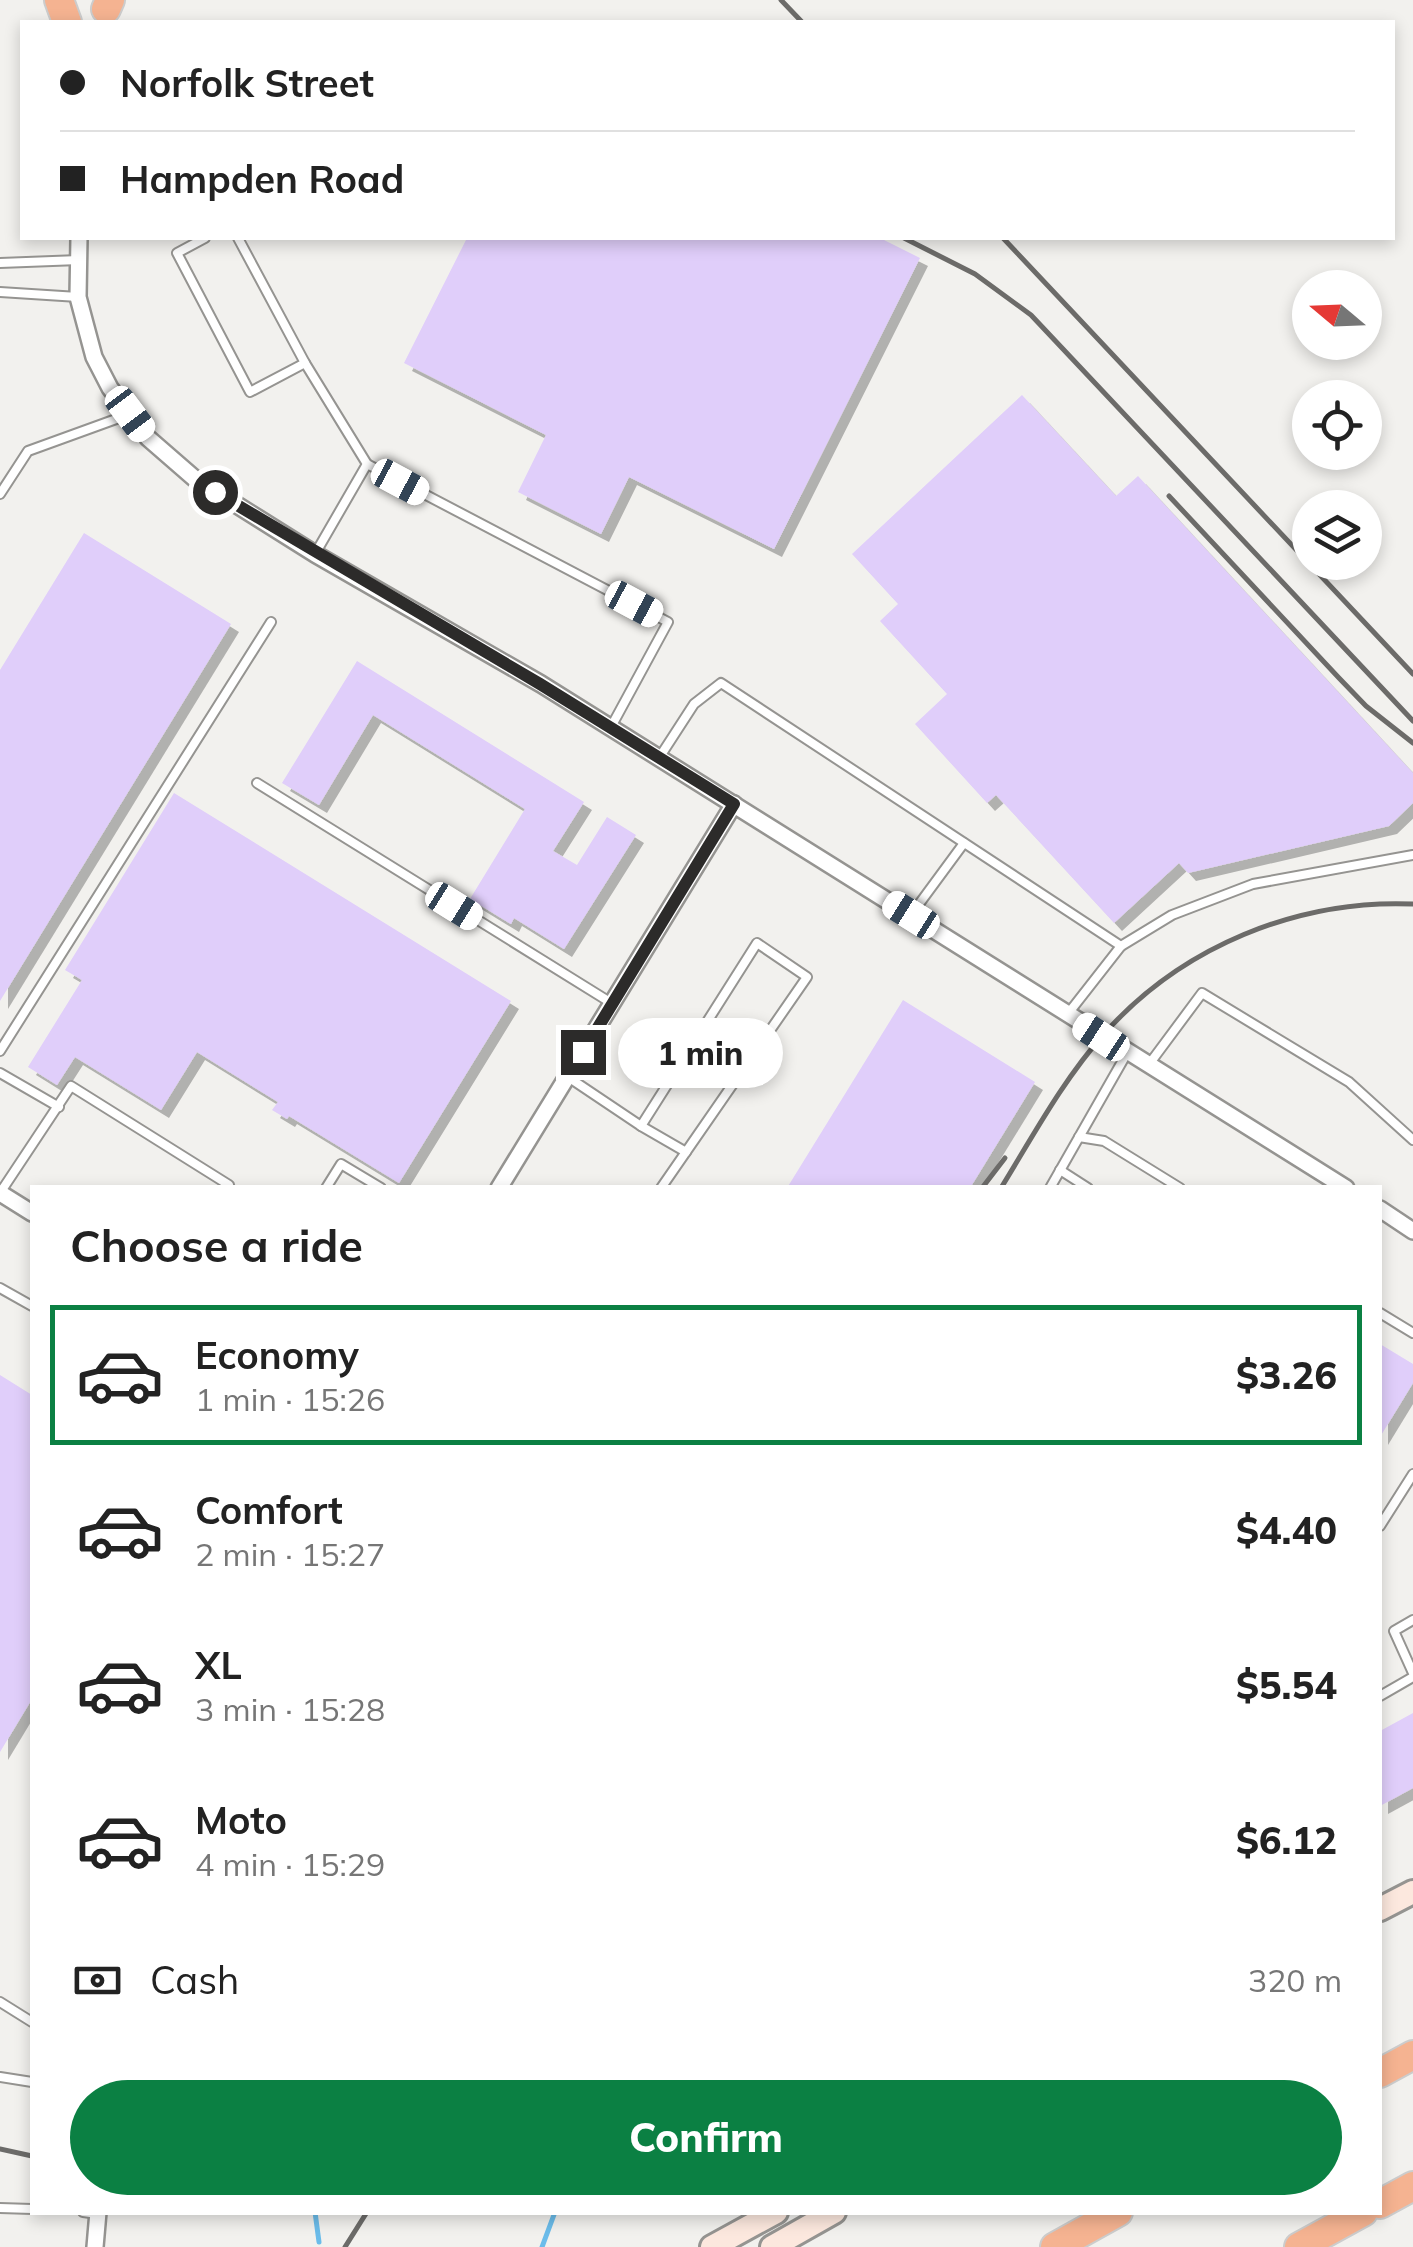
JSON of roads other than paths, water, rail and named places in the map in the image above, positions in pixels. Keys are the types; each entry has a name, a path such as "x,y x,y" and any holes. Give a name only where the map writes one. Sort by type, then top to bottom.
{"highway":[{"path":"1382,2072 1413,2055"},
{"path":"1382,2203 1413,2186"},
{"path":"1054,2247 1113,2215"},
{"path":"1299,2247 1358,2215"}],"street":[{"path":"79,240 78,297 94,357 110,388 148,438 194,478 660,758 1341,1185"},
{"path":"501,1185 734,804"},
{"path":"0,1193 30,1212"},
{"path":"1382,1209 1413,1231"},
{"path":"1382,1908 1413,1892"},
{"path":"94,2247 98,2215"},
{"path":"712,2247 771,2215"},
{"path":"772,2247 829,2215"}],"lane":[{"path":"201,240 177,253 250,392 304,363"},
{"path":"239,240 304,363 367,464 668,622 611,728"},
{"path":"0,263 78,260"},
{"path":"0,292 78,297"},
{"path":"0,494 28,451 130,414"},
{"path":"315,554 367,464"},
{"path":"0,1051 271,622"},
{"path":"660,758 694,704 721,683 1121,946"},
{"path":"257,783 613,1004"},
{"path":"911,915 964,843"},
{"path":"1067,1015 1121,946 1172,915 1253,884 1413,855"},
{"path":"641,1126 757,943 807,976 663,1185"},
{"path":"1148,1066 1202,993 1349,1082 1413,1140"},
{"path":"1052,1185 1128,1053"},
{"path":"0,1073 58,1107"},
{"path":"568,1077 686,1152"},
{"path":"0,1193 71,1086 229,1185"},
{"path":"1080,1137 1104,1141 1175,1185"},
{"path":"328,1185 341,1164 376,1185"},
{"path":"1060,1170 1083,1185"},
{"path":"0,1288 30,1305"},
{"path":"1382,1314 1413,1332"},
{"path":"1382,1523 1413,1475"},
{"path":"1382,1695 1413,1675 1394,1631 1413,1620"},
{"path":"0,2002 30,2021"},
{"path":"0,2077 30,2082"},
{"path":"0,2208 30,2209"}],"waterway":[{"path":"315,2215 319,2242"},
{"path":"542,2247 554,2215"}],"railway":[{"path":"781,0 800,20"},
{"path":"908,240 975,274 1031,315 1413,721"},
{"path":"1005,240 1413,674"},
{"path":"1169,496 1366,706 1413,743"},
{"path":"1003,1185 1089,1052 1135,1003 1168,976 1244,934 1285,920 1327,910 1413,904"},
{"path":"984,1185 1005,1158"},
{"path":"0,2149 30,2156"},
{"path":"345,2247 365,2215"}]}
